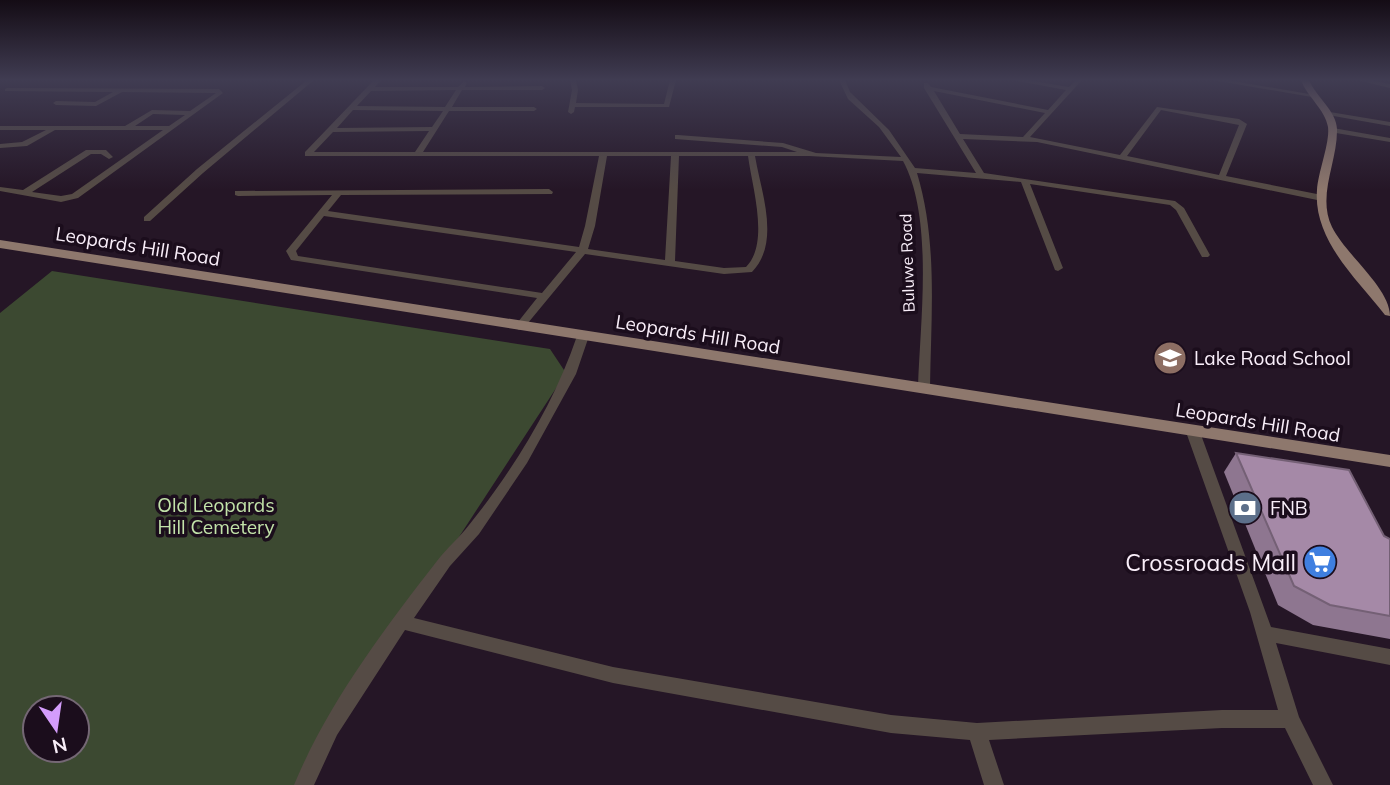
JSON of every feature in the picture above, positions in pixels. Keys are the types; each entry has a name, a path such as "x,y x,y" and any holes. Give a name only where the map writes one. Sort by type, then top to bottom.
{"main road":[{"path":"1330,117 1333,130 1322,198 1326,227 1390,312"},
{"name":"Leopards Hill Road","path":"0,244 1390,461"}],"street":[{"path":"127,128 145,117"},
{"path":"0,189 61,199 75,196 187,117"},
{"path":"148,219 268,117"},
{"path":"342,117 308,154 751,153 903,159"},
{"path":"418,153 441,117"},
{"name":"Buluwe Road","path":"872,117 895,143 912,170 924,222 924,387"},
{"path":"945,117 981,175"},
{"path":"1025,139 1044,117"},
{"path":"1123,156 1153,117"},
{"path":"1211,117 1243,124 1222,176"},
{"path":"1346,117 1390,124"},
{"path":"0,145 24,145 55,128"},
{"path":"2,129 170,128"},
{"path":"330,130 433,129"},
{"path":"1333,130 1389,139"},
{"path":"956,136 1025,139 1123,156 1322,198"},
{"path":"678,137 783,145 807,154"},
{"path":"323,213 670,263 748,270 759,261 763,236 751,153"},
{"path":"670,263 675,154"},
{"path":"520,327 542,296 583,250 603,155"},
{"path":"24,193 82,157 129,157"},
{"path":"912,170 1024,180 1172,203 1180,208 1205,255"},
{"path":"1024,180 1058,268"},
{"path":"238,193 549,192"},
{"path":"338,193 291,251 294,258 542,296"},
{"path":"304,785 330,729 401,622 445,562 474,530 522,460 570,374 583,336"},
{"path":"1193,432 1264,633 1290,719 1323,785"},
{"path":"401,622 613,675 858,720 977,732 1208,719 1290,719"},
{"path":"1264,633 1390,657"},
{"path":"977,732 993,785"}],"green space":[{"name":"Old Leopards Hill Cemetery","path":"52,271 550,349 566,373 297,785 0,785 0,313"}],"building":[{"name":"Crossroads Mall","path":"1236,453 1349,470 1384,536 1390,539 1390,616 1330,605 1294,586"}],"place":[{"name":"Lake Road School","path":"1170,358"},
{"name":"FNB","path":"1245,508"},
{"name":"Crossroads Mall","path":"1320,562"}]}
